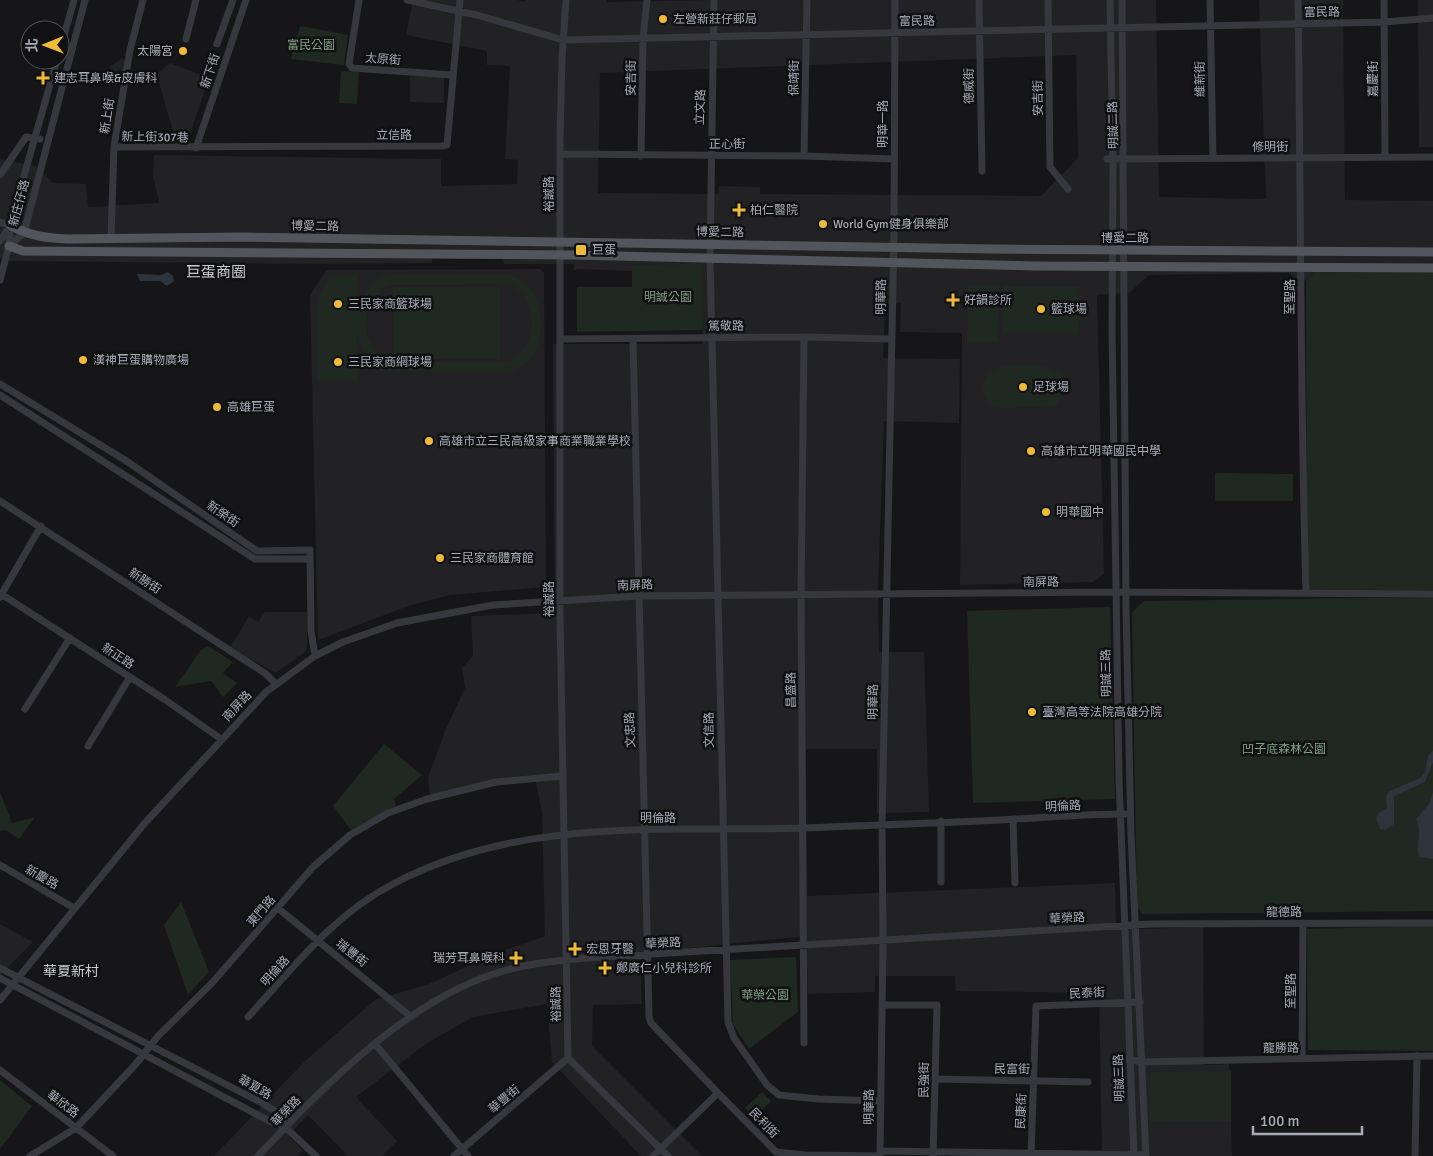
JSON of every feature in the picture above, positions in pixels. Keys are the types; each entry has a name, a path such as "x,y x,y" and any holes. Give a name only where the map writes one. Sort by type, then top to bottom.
{"main road":[{"name":"博愛二路","path":"10,225 24,233 44,238 241,237 893,248 1433,252"},
{"name":"博愛二路","path":"9,246 23,251 560,254 1112,267 1301,266 1433,268"}],"street":[{"path":"68,20 74,0"},
{"name":"新庄仔路","path":"9,246 24,233 85,0"},
{"name":"新上街","path":"111,238 114,147 130,50 143,0"},
{"path":"186,39 196,0"},
{"name":"新下街","path":"217,44 233,0"},
{"name":"新下街","path":"196,148 246,0"},
{"name":"太原街","path":"358,0 349,64 352,68 452,75"},
{"name":"富民路","path":"407,0 563,40 1384,22 1433,18"},
{"name":"立信路","path":"196,148 447,145 460,0"},
{"name":"裕誠路","path":"566,0 560,154 560,601 568,1058"},
{"name":"安吉街","path":"641,156 643,38 647,0"},
{"name":"立文路","path":"710,244 714,0"},
{"name":"保靖街","path":"804,156 808,0"},
{"name":"明華一路","path":"893,248 895,0"},
{"name":"德威街","path":"979,0 982,171"},
{"name":"安吉街","path":"1048,0 1050,167 1068,189"},
{"name":"明誠二路","path":"1110,0 1112,250"},
{"name":"明誠二路","path":"1122,0 1126,250"},
{"name":"維新街","path":"1210,0 1213,158"},
{"name":"至聖路","path":"1298,0 1302,250 1302,487 1306,593"},
{"name":"嘉慶街","path":"1384,0 1385,158"},
{"name":"新庄仔路","path":"9,246 10,225 54,70"},
{"name":"新庄仔路","path":"0,175 26,137 36,139"},
{"path":"36,139 47,141"},
{"name":"新上街307巷","path":"114,147 196,148"},
{"name":"正心街","path":"560,154 804,156 894,159"},
{"name":"修明街","path":"1110,159 1433,157"},
{"path":"0,222 10,225 0,242 9,246 0,280"},
{"name":"文信路","path":"710,244 727,1015 730,1030 773,1091 784,1097 880,1101"},
{"name":"明華路","path":"880,1154 883,941 882,825 893,248"},
{"name":"明誠三路","path":"1112,250 1120,814 1134,1155"},
{"name":"明誠三路","path":"1126,250 1125,592 1134,925 1140,1002 1146,1155"},
{"name":"篤敬路","path":"560,339 804,337 891,339"},
{"name":"昌盛路","path":"804,337 801,596 805,945 804,1043"},
{"name":"文忠路","path":"633,339 644,829 649,955 648,1007 652,1023 718,1093"},
{"name":"新榮街","path":"0,384 125,460 257,551 310,550 311,631 314,656"},
{"name":"新榮街","path":"0,395 120,470 255,559 310,559"},
{"path":"120,470 125,460"},
{"name":"新勝街","path":"0,501 266,674 275,683"},
{"path":"1,596 41,526"},
{"name":"南屏路","path":"0,1000 163,802 275,683 314,656 343,642 397,623 484,606 638,596 1116,592 1433,594"},
{"name":"新正路","path":"1,596 70,638 221,739"},
{"path":"1116,636 1126,636"},
{"path":"25,709 70,638"},
{"path":"88,746 130,677"},
{"name":"東門路","path":"30,1156 76,1128 149,1046 212,983 279,909 313,867 338,844 388,813 427,799 496,782 562,776"},
{"name":"明倫路","path":"248,1017 318,940 350,913 399,880 450,859 492,845 564,833 644,829 804,828 1130,814"},
{"path":"1013,819 1015,883"},
{"path":"941,821 941,882"},
{"name":"新慶路","path":"0,866 74,908"},
{"name":"瑞豐街","path":"279,909 410,1016"},
{"name":"至聖路","path":"1302,1059 1303,923"},
{"name":"龍德路","path":"1134,925 1433,923"},
{"name":"華榮路","path":"258,1156 322,1090 410,1016 490,976 515,968 567,960 1134,925"},
{"name":"華夏路","path":"0,968 262,1103 278,1113 285,1127"},
{"name":"華夏路","path":"0,978 144,1053 270,1122 285,1127"},
{"name":"民泰街","path":"1036,1006 1140,1002"},
{"name":"民強街","path":"882,1005 937,1005 934,1154"},
{"name":"民康街","path":"1031,1154 1036,1006"},
{"path":"376,1045 468,1156"},
{"path":"1415,1156 1417,1056"},
{"name":"龍勝路","path":"1130,1058 1142,1062 1433,1056"},
{"path":"568,1058 668,1156"},
{"name":"華豐街","path":"454,1156 568,1058"},
{"name":"華欣路","path":"0,1070 113,1156"},
{"name":"民富街","path":"935,1079 1088,1082"},
{"path":"653,1156 718,1093"},
{"name":"民利街","path":"718,1093 776,1152 806,1155 1146,1155"},
{"path":"285,1127 316,1156"}],"shaded area":[{"path":"413,0 517,0 525,2 525,0 607,0 607,2 715,0 1156,0 1159,197 1266,199 1259,0 1343,0 1345,200 1433,201 1433,273 1316,272 1306,281 1296,280 1290,273 1149,275 1129,293 1097,295 1104,574 1093,582 960,585 962,333 900,332 901,303 885,305 883,358 960,359 959,423 884,421 878,591 879,652 924,652 929,812 877,813 877,749 806,749 807,896 1115,883 1116,930 1203,927 1204,1065 1229,1064 1232,1156 1102,1156 1099,993 956,991 955,976 875,976 875,992 808,994 806,936 640,953 642,1004 593,1005 592,1046 702,1156 641,1156 552,1062 547,1004 473,1017 427,1043 356,1097 397,1141 382,1156 348,1156 308,1115 288,1136 303,1150 297,1156 214,1156 306,1060 375,1000 429,984 492,955 545,936 542,813 535,778 430,796 428,778 445,731 465,688 462,668 473,656 471,616 555,613 553,344 703,344 702,300 632,265 632,271 578,269 574,271 574,264 504,264 503,259 432,259 432,263 303,264 8,261 0,258 0,159 35,166 53,183 86,184 88,207 159,203 153,175 154,155 441,159 441,186 517,184 518,160 505,159 510,66 487,65 487,51 406,35","holes":["1076,55 1078,158 1041,196 760,194 760,187 719,186 718,194 598,193 600,73"]},
{"path":"1418,0 1433,0 1433,147 1419,147"},
{"path":"123,58 126,62 123,73 120,69 113,73 109,67"},
{"path":"170,63 209,78 190,134 174,135 158,79 158,73"},
{"path":"410,76 444,77 444,103 410,102"},
{"name":"高雄市立三民高級家事商業職業學校","path":"540,269 544,273 546,587 450,595 411,605 318,640 310,295 326,270"},
{"path":"168,272 173,276 174,281 167,286 160,281 140,281 137,274 161,275"},
{"path":"265,612 307,612 307,646 305,652 276,673 230,648 249,616 258,622"},
{"path":"1433,750 1433,762 1425,782 1394,796 1394,824 1385,830 1380,829 1376,818 1379,813 1387,808 1386,797 1388,792 1420,778 1425,772 1428,756"},
{"path":"1433,792 1433,859 1419,857 1419,829 1416,819 1429,804"},
{"path":"0,924 33,942 0,975"}],"green space":[{"name":"富民公園","path":"300,26 348,35 344,65 291,59"},
{"path":"341,71 359,72 357,104 339,103"},
{"name":"明誠公園","path":"702,264 703,330 577,332 577,287 632,287 632,265"},
{"path":"1316,272 1433,273 1433,590 1307,592 1306,281"},
{"path":"509,274 519,278 527,284 536,297 541,317 540,337 533,356 525,364 510,372 381,371 380,367 365,352 357,331 358,380 318,381 318,299 329,276 357,275 357,317 366,292 387,275","holes":["508,284 518,290 526,299 532,323 526,346 518,356 508,362 389,362 377,353 369,341 366,323 371,304 375,296 389,285"]},
{"path":"968,285 999,285 998,342 967,342"},
{"name":"籃球場","path":"1003,286 1080,287 1079,333 1002,332"},
{"path":"393,287 500,287 500,359 393,359"},
{"name":"足球場","path":"1040,365 1056,371 1064,380 1064,391 1055,406 1005,408 989,405 982,389 989,372 1001,366"},
{"path":"1215,473 1293,474 1293,501 1215,501"},
{"name":"凹子底森林公園","path":"1433,597 1433,911 1143,914 1137,907 1132,613 1144,601"},
{"path":"1110,607 1115,799 973,803 967,611"},
{"path":"208,646 233,662 223,673 237,683 223,697 211,681 175,687 201,650"},
{"path":"384,744 422,775 394,799 396,806 351,830 333,806"},
{"path":"0,792 12,823 35,817 19,839 6,830 0,831"},
{"path":"181,902 209,972 188,995 164,925"},
{"path":"1433,926 1433,1051 1308,1050 1307,929"},
{"name":"華榮公園","path":"796,957 798,1012 749,1049 733,1024 730,960"},
{"path":"1231,1071 1231,1121 1150,1122 1149,1077 1152,1072"},
{"path":"0,1080 32,1106 0,1149"},
{"path":"762,1092 771,1101 754,1118 745,1108"}],"place":[{"name":"左營新莊仔郵局","path":"663,19"},
{"name":"太陽宮","path":"183,51"},
{"name":"建志耳鼻喉&皮膚科","path":"43,78"},
{"name":"柏仁醫院","path":"739,210"},
{"name":"World Gym健身俱樂部","path":"823,224"},
{"name":"巨蛋","path":"581,250"},
{"name":"好韻診所","path":"953,300"},
{"name":"三民家商籃球場","path":"338,304"},
{"name":"籃球場","path":"1041,309"},
{"name":"漢神巨蛋購物廣場","path":"83,360"},
{"name":"三民家商網球場","path":"338,362"},
{"name":"足球場","path":"1023,387"},
{"name":"高雄巨蛋","path":"217,407"},
{"name":"高雄市立三民高級家事商業職業學校","path":"429,441"},
{"name":"高雄市立明華國民中學","path":"1031,451"},
{"name":"明華國中","path":"1046,512"},
{"name":"三民家商體育館","path":"440,558"},
{"name":"臺灣高等法院高雄分院","path":"1032,712"},
{"name":"宏恩牙醫","path":"575,949"},
{"name":"瑞芳耳鼻喉科","path":"516,958"},
{"name":"鄭廣仁小兒科診所","path":"605,968"}],"district":[{"name":"巨蛋商圈","path":"216,272"},
{"name":"華夏新村","path":"71,971"}]}
